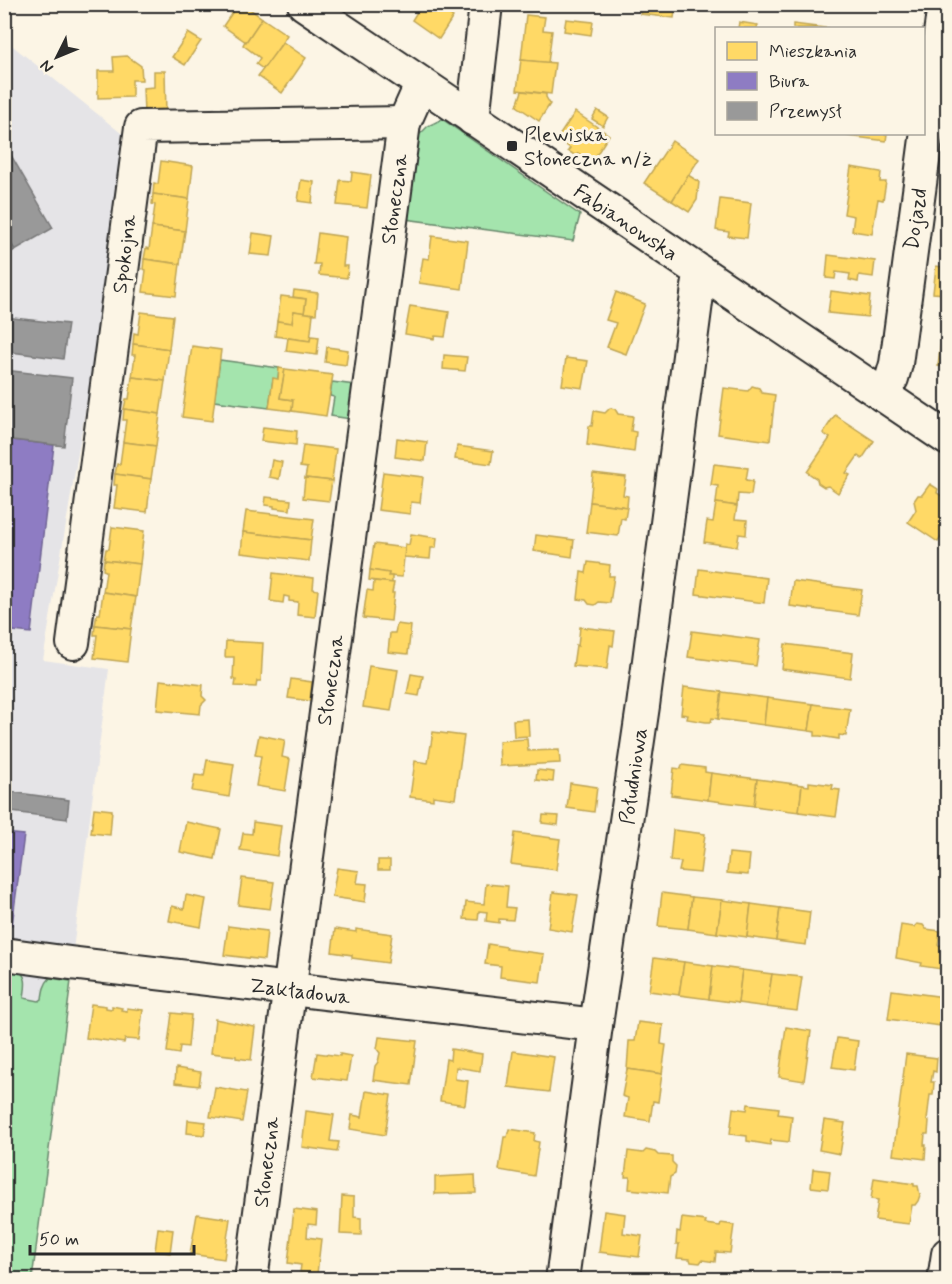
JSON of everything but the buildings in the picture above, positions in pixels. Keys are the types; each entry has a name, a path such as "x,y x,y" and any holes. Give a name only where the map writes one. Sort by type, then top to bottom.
{"street":[{"name":"Fabianowska","path":"304,4 948,439"},
{"path":"473,119 486,4"},
{"name":"Dojazd","path":"882,395 892,378 896,364 944,4"},
{"name":"Słoneczna","path":"251,1280 404,123 421,85"},
{"name":"Spokojna","path":"73,643 141,127 404,123"},
{"name":"Południowa","path":"562,1280 596,1024 639,739 700,272"},
{"name":"Zakładowa","path":"4,954 596,1024"},
{"path":"944,1280 948,1254"}],"shaded area":[{"path":"4,39 131,141 43,660 109,669 32,1280 4,1279"}],"green space":[{"path":"442,119 580,215 573,241 405,219 419,135 428,126"},
{"path":"220,360 279,368 278,379 273,379 269,408 214,401"},
{"path":"332,382 355,385 351,419 331,416 334,397 330,396"},
{"path":"5,964 18,970 24,976 26,983 24,998 39,1001 42,999 43,990 50,978 71,981 32,1279 5,1280"}],"place":[{"name":"Plewiska Słoneczna n/ż","path":"512,146"}]}
